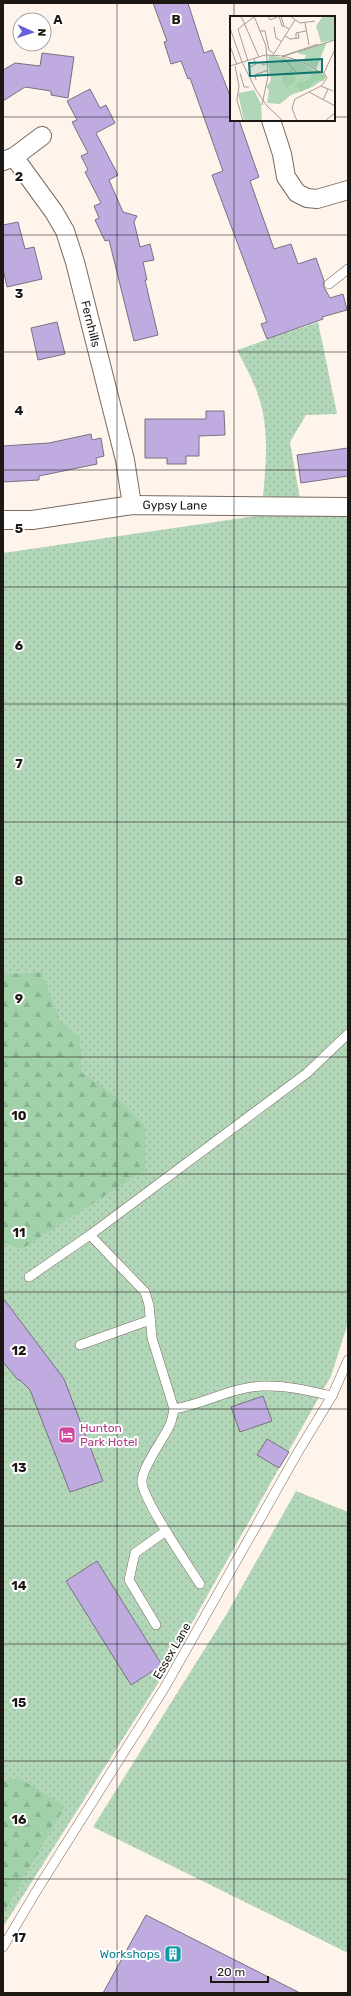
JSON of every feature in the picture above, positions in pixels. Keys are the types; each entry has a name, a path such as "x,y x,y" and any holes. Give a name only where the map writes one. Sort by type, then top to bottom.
{"street":[{"path":"271,121 282,154 286,177 297,193 307,198 317,199 348,190"},
{"name":"Fernhills","path":"42,136 8,159 54,212 65,231 75,262 125,460 132,505"},
{"name":"Gypsy Lane","path":"3,520 32,520 132,505 348,507"}],"lane":[{"path":"329,284 348,269"},
{"path":"29,1276 90,1235 306,1073 348,1034"},
{"path":"90,1235 145,1292 149,1305 152,1338 174,1409 170,1425 150,1460 142,1480 144,1490 166,1531 200,1584"},
{"path":"80,1345 150,1320"},
{"name":"Essex Lane","path":"3,1947 40,1885 165,1687 298,1452 332,1396 348,1360"},
{"path":"174,1409 190,1406 216,1396 262,1386 291,1388 332,1396"},
{"path":"156,1625 129,1580 135,1553 166,1531"}],"green space":[{"path":"318,322 337,414 306,415 290,442 300,499 263,496 266,448 265,424 260,401 250,375 237,350"},
{"path":"277,513 348,517 348,1323 331,1376 157,1685 3,1927 3,553"},
{"path":"42,972 60,1021 80,1037 81,1072 114,1095 145,1126 145,1170 22,1249 3,1242 3,974"},
{"path":"296,1491 348,1512 348,1953 93,1827 226,1615"},
{"path":"19,1778 65,1806 3,1914 3,1781"}],"building":[{"path":"153,3 188,3 204,53 212,50 230,95 230,121 239,121 259,177 250,181 274,249 291,244 298,264 316,258 324,281 323,285 330,298 343,294 347,310 322,317 323,319 267,339 261,324 267,322 212,175 223,171 190,78 188,79 181,61 171,64 164,42 167,41"},
{"path":"42,53 74,57 68,98 51,95 51,91 25,87 3,101 3,70 15,63 40,66"},
{"path":"90,89 100,108 106,105 115,123 96,133 118,175 109,180 123,212 137,216 134,222 140,247 150,244 154,260 143,262 147,280 145,280 158,335 134,341 109,240 105,241 95,220 99,218 94,206 101,203 85,172 88,170 81,156 88,153 72,122 77,120 67,101"},
{"path":"18,222 25,249 34,247 42,279 7,287 3,269 3,225"},
{"path":"57,322 65,354 38,360 31,328"},
{"path":"206,411 224,411 225,435 199,436 199,456 186,456 186,464 167,464 167,458 145,458 145,419 206,419"},
{"path":"91,434 92,440 101,438 104,456 96,458 97,464 39,476 39,480 3,482 3,446 49,443"},
{"path":"348,448 348,476 301,483 297,455"},
{"name":"Hunton Park Hotel","path":"3,1298 64,1379 103,1481 70,1492 30,1390 20,1380 18,1380 3,1362"},
{"path":"263,1396 272,1421 240,1432 231,1407"},
{"path":"267,1439 289,1452 279,1468 257,1455"},
{"path":"97,1561 162,1665 131,1685 66,1581"},
{"name":"Workshops","path":"146,1915 300,1993 103,1993"}],"place":[{"name":"Hunton Park Hotel","path":"67,1435"},
{"name":"Workshops","path":"173,1954"}]}
